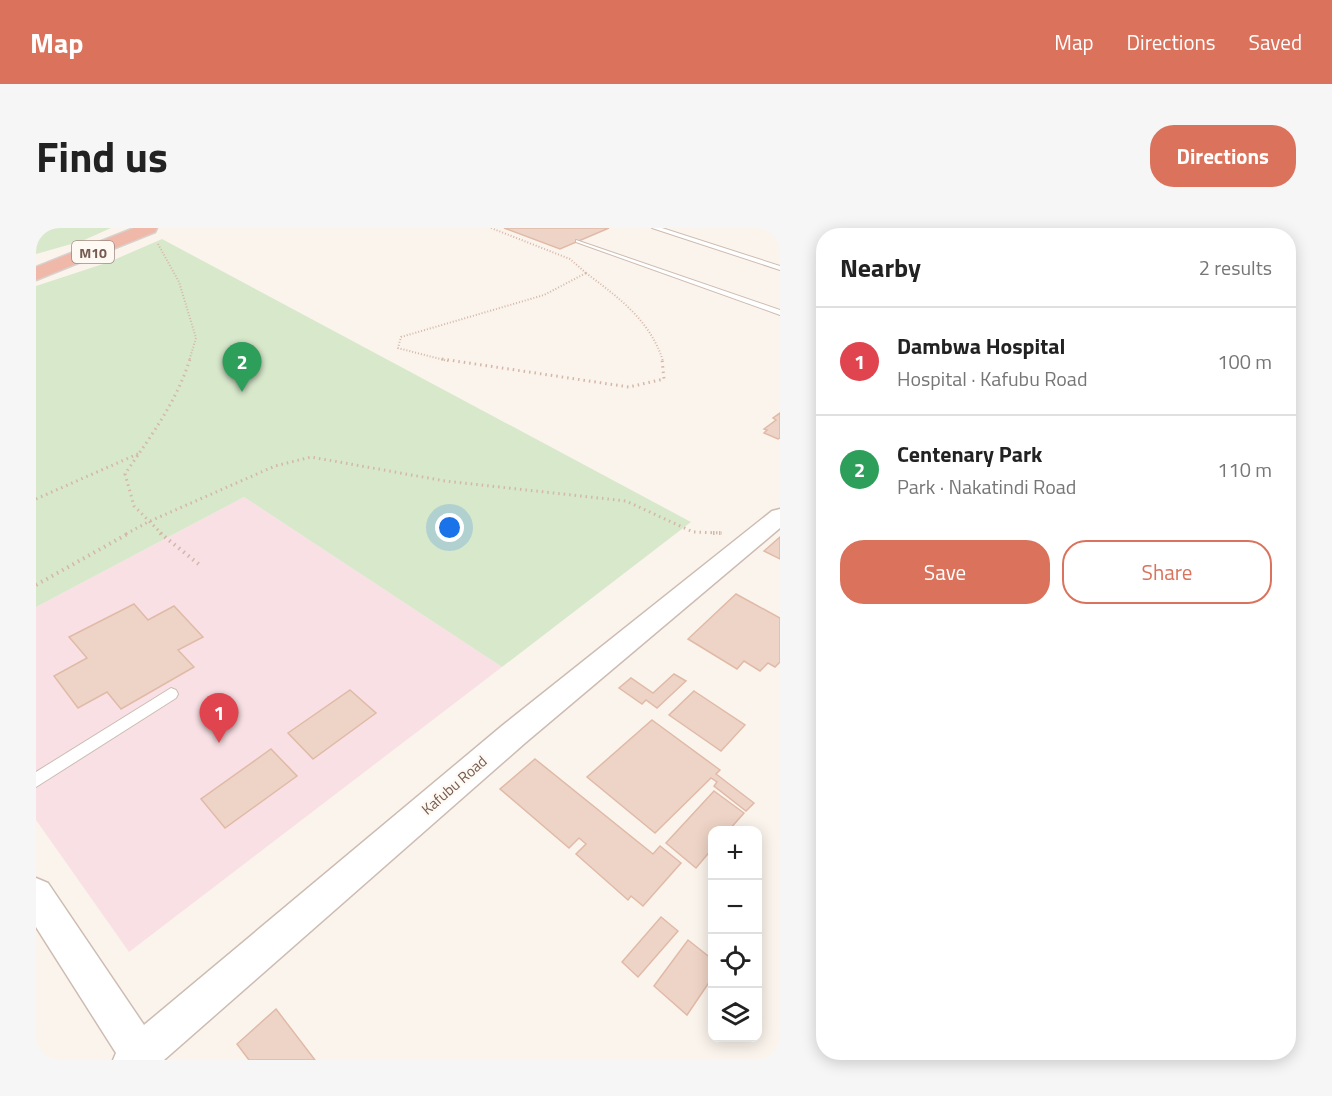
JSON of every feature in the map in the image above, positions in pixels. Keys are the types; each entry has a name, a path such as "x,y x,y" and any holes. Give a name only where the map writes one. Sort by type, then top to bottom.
{"highway":[{"name":"M10","path":"36,274 148,229"}],"street":[{"name":"Kafubu Road","path":"136,1057 514,734 768,526"},
{"path":"36,895 136,1057"}],"lane":[{"path":"656,228 780,268"},
{"path":"578,241 780,313"},
{"path":"36,780 171,694"}],"path":[{"path":"491,228 570,259 645,321 664,363 664,379 629,387 584,382 523,370 453,362 398,348 401,337 420,329 556,290 570,285 586,273"},
{"path":"148,229 166,256 179,282 196,338 182,384 142,452 125,474 134,506 148,522 201,566"},
{"path":"36,499 142,452"},
{"path":"36,585 148,522 275,466 311,457 445,481 626,501 693,531 768,526"}],"shaded area":[{"path":"244,497 502,667 129,952 36,820 36,607"}],"green space":[{"path":"36,228 111,228 82,241 36,254"},
{"path":"162,239 691,522 502,667 244,497 36,607 36,286 109,262"}],"building":[{"path":"504,228 609,228 560,249"},
{"path":"780,413 780,438 778,439 764,433 767,430 764,429 776,420 773,418"},
{"path":"780,537 780,559 764,551"},
{"path":"736,594 780,618 780,662 775,667 768,663 760,671 744,661 737,669 688,639"},
{"path":"134,604 148,620 174,606 203,637 178,650 194,667 121,709 107,692 78,708 54,676 87,658 69,637"},
{"path":"674,674 686,681 657,708 646,700 642,704 619,688 631,678 653,693"},
{"path":"350,690 376,713 313,759 288,733"},
{"path":"694,691 745,725 721,751 669,715"},
{"path":"652,720 720,770 716,774 754,803 746,811 714,786 717,782 711,778 655,833 587,777"},
{"path":"271,749 297,776 225,828 201,799"},
{"path":"535,759 653,854 660,846 681,863 643,906 631,896 628,900 576,854 586,844 579,838 569,848 500,789"},
{"path":"714,791 744,813 733,826 708,826 708,854 696,868 666,843"},
{"path":"661,917 678,931 638,977 622,962"},
{"path":"688,940 708,956 708,984 687,1015 654,986"},
{"path":"276,1009 315,1060 249,1060 237,1044"}],"place":[{"name":"Centenary Park","path":"242,392"},
{"name":"Dambwa Hospital","path":"219,743"}]}
